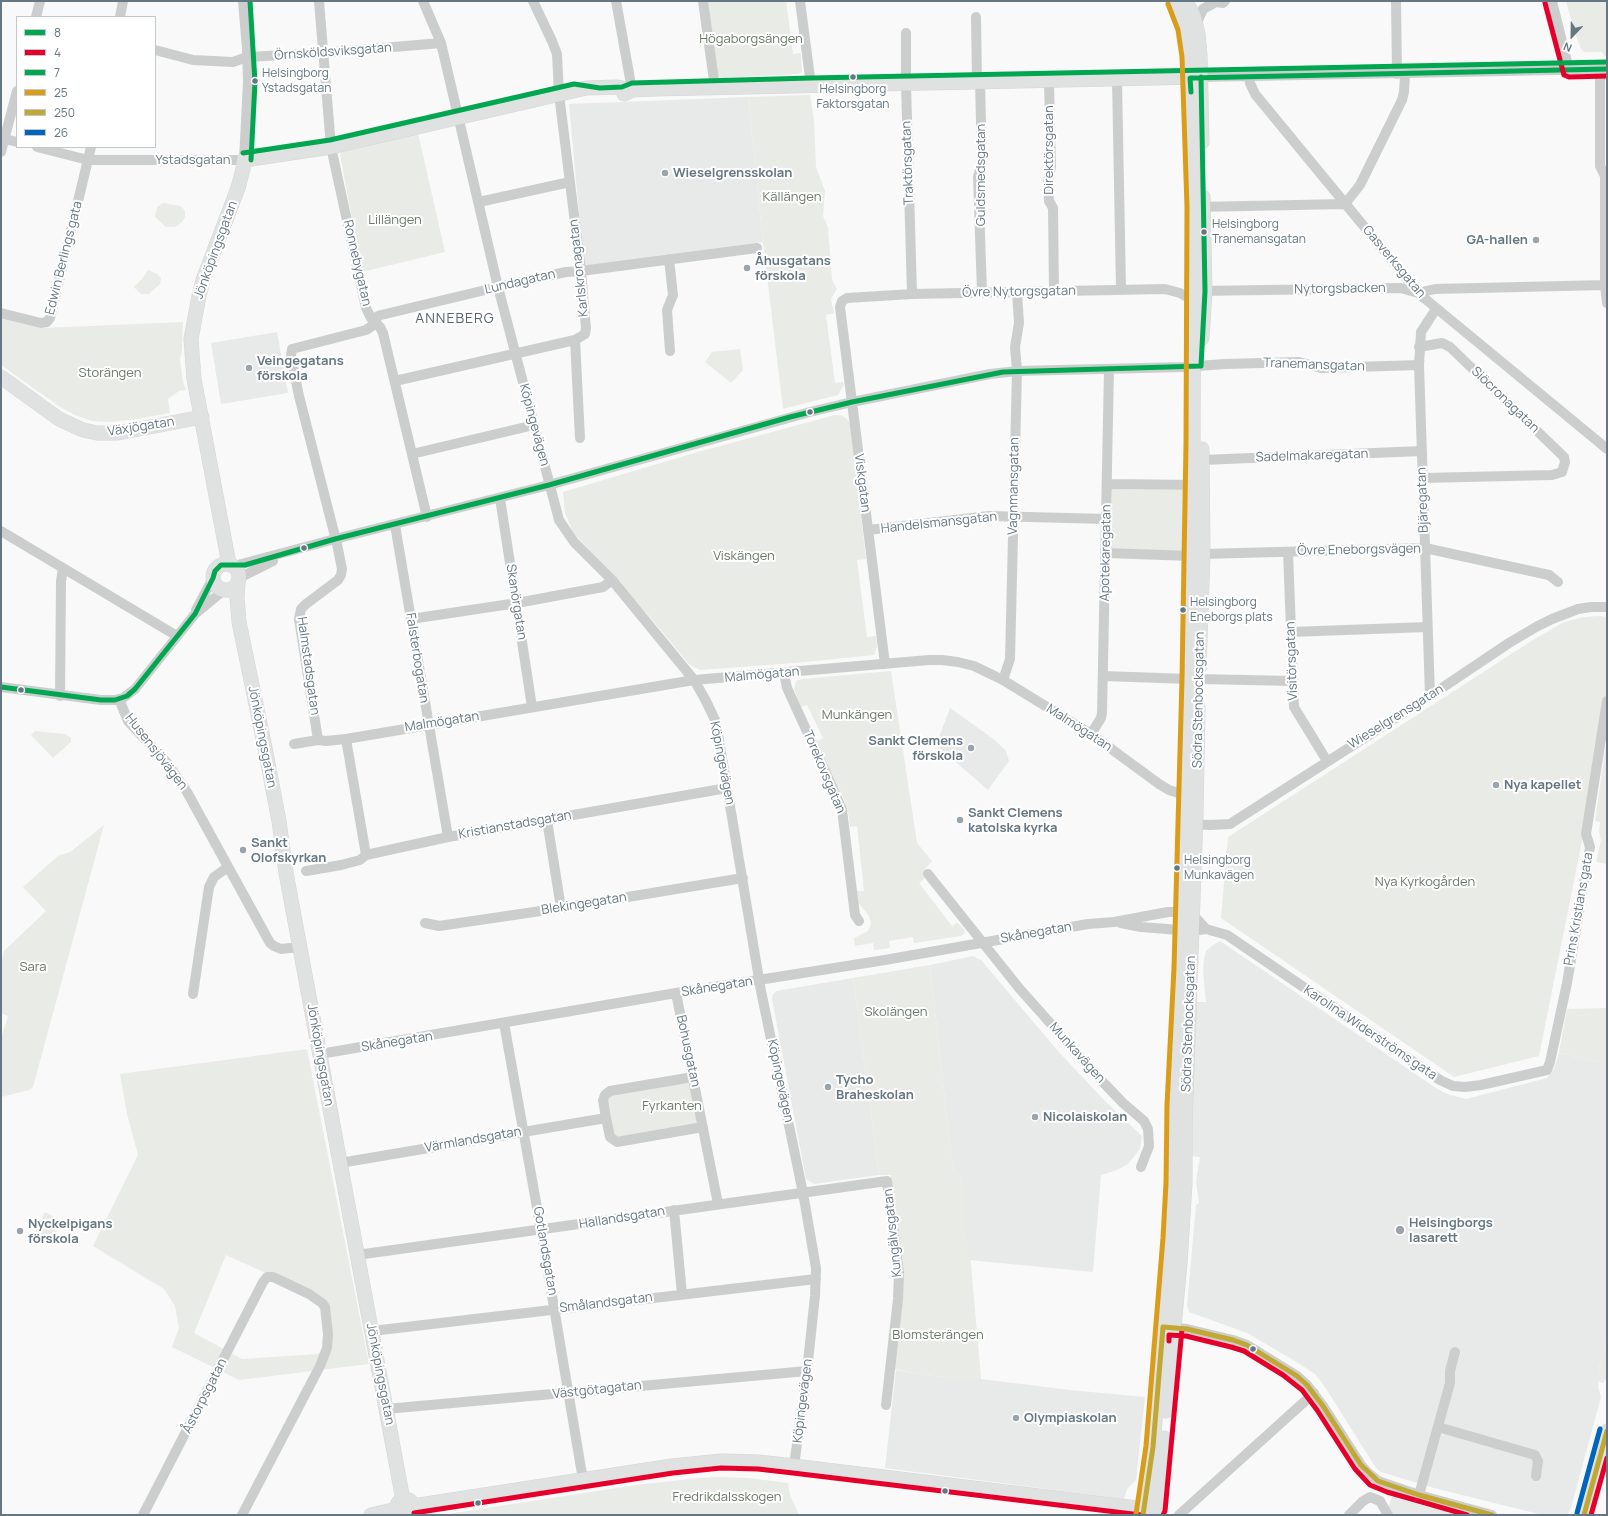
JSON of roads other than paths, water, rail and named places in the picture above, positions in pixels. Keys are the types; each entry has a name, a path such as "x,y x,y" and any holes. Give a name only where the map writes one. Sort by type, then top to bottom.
{"street":[{"path":"36,16 40,1"},
{"path":"120,16 123,1"},
{"name":"Jönköpingsgatan","path":"243,1 247,48 248,90 243,169 238,188 203,280 192,327 191,350 193,372 226,546 228,577 237,596 237,612 276,807 286,873 405,1509"},
{"name":"Ronnebygatan","path":"319,1 322,53 331,147 366,308 368,315 380,327 383,333 427,517"},
{"name":"Köpingevägen","path":"423,1 442,43 498,287 556,513 562,525 574,542 612,580 694,680 716,722 760,980 803,1193 816,1268 807,1371 794,1466"},
{"name":"Karlskronagatan","path":"533,1 557,54 560,94 581,271 586,328 585,334 575,340"},
{"path":"616,1 632,90"},
{"path":"703,1 715,88"},
{"path":"800,1 811,85"},
{"name":"Södra Stenbocksgatan","path":"1174,1 1185,28 1196,77"},
{"name":"Södra Stenbocksgatan","path":"1150,1512 1185,1183 1185,1125 1194,930 1188,914 1197,555 1196,366 1198,207 1196,77 1200,55 1196,25 1186,1"},
{"path":"1196,25 1203,9 1211,2 1223,3 1225,1"},
{"path":"1198,207 1345,204 1360,185 1402,100 1404,92 1401,74 1396,1"},
{"path":"1552,1 1569,70"},
{"name":"Guldsmedsgatan","path":"976,16 982,162 978,177 982,292"},
{"name":"Traktörsgatan","path":"906,33 912,294"},
{"name":"Örnsköldsviksgatan","path":"156,50 202,61 233,62 247,57 322,53 442,43"},
{"path":"1196,77 1604,70 1600,166 1606,176 1605,285 1607,303"},
{"name":"Ystadsgatan","path":"41,148 88,160 244,160 331,147 560,94 575,92 600,95 624,94 632,90 1196,77"},
{"name":"Gasverksgatan","path":"1249,77 1255,94 1418,293 1436,310 1607,449"},
{"path":"1117,80 1121,290"},
{"name":"Direktörsgatan","path":"1049,81 1051,167 1048,182 1049,201 1053,208 1054,291"},
{"path":"1,152 16,95"},
{"path":"5,139 16,142"},
{"name":"Edwin Berlings gata","path":"1,313 41,323 47,322 50,318 91,148"},
{"path":"479,202 570,182"},
{"name":"Lundagatan","path":"335,539 299,396 291,354 294,348 366,330 375,323 378,316 381,315 566,272 757,248"},
{"path":"669,259 673,295 667,310 670,351"},
{"name":"Nytorgsbacken","path":"1198,294 1401,288 1418,293 1435,289 1605,285"},
{"name":"Övre Nytorgsgatan","path":"842,301 847,298 982,292 1165,289 1180,293 1198,294"},
{"name":"Vagnmansgatan","path":"1003,680 1010,659 1017,371 1015,351 1019,324 1017,292"},
{"name":"Viskgatan","path":"842,301 840,307 885,664"},
{"name":"Bjäregatan","path":"1430,696 1419,347 1421,332 1436,310"},
{"path":"395,381 575,340 580,438"},
{"name":"Siöcronagatan","path":"1419,347 1440,344 1447,345 1564,457 1565,462 1564,469 1560,474 1552,476 1423,478"},
{"name":"Tranemansgatan","path":"228,577 291,552 335,539 549,485 790,417 852,402 990,374 1017,371 1109,370 1299,362 1324,368 1419,365"},
{"name":"Södra Stenbocksgatan","path":"1196,366 1202,460 1197,485"},
{"name":"Apotekaregatan","path":"1091,734 1102,714 1108,484 1109,370"},
{"name":"Växjögatan","path":"1,377 59,419 82,430 97,433 118,433 202,417"},
{"path":"412,454 534,425"},
{"name":"Sadelmakaregatan","path":"1202,460 1422,451"},
{"path":"1108,484 1197,485"},
{"name":"Skanörgatan","path":"500,498 532,707"},
{"name":"Handelsmansgatan","path":"868,530 988,516 1107,519"},
{"name":"Falsterbogatan","path":"395,525 448,837"},
{"path":"1,531 177,636"},
{"name":"Halmstadsgatan","path":"318,740 299,616 303,606 340,577 342,572 335,539"},
{"name":"Övre Eneborgsvägen","path":"1106,553 1197,555 1425,548 1549,575 1558,582"},
{"name":"Visitörsgatan","path":"1288,552 1293,702 1295,710 1327,760"},
{"path":"60,696 61,581 63,568"},
{"path":"119,700 127,696 135,689 195,614 228,577"},
{"path":"195,614 228,577"},
{"path":"411,619 517,603 603,587 612,580"},
{"name":"Wieselgrensgatan","path":"1191,824 1230,824 1327,760 1430,696 1509,643 1552,619 1578,609 1607,607"},
{"path":"1291,632 1427,628"},
{"name":"Malmögatan","path":"294,744 318,740 326,741 346,739 694,680 929,660 958,662 974,666 1003,680 1091,734 1159,784 1169,790 1191,797"},
{"name":"Torekovsgatan","path":"784,673 787,688 842,810 855,915 859,921"},
{"path":"1102,676 1293,681"},
{"name":"Husensjövägen","path":"1,688 60,696 119,700 125,716 134,728 179,778 270,943 281,949 300,947"},
{"name":"Prins Kristians gata","path":"1547,1070 1566,988 1590,847 1586,834 1607,700"},
{"path":"346,739 366,855"},
{"name":"Kristianstadsgatan","path":"306,871 360,860 366,855 448,837 727,788"},
{"path":"547,820 561,908"},
{"path":"194,994 209,887 214,877 228,867"},
{"name":"Munkavägen","path":"928,874 1019,988 1098,1077 1123,1103 1144,1121 1148,1129 1149,1146 1141,1167"},
{"name":"Blekingegatan","path":"426,923 438,926 561,908 743,878"},
{"name":"Skånegatan","path":"320,1054 1088,924 1114,922 1168,912 1188,914"},
{"name":"Skånegatan","path":"1114,922 1141,927 1194,930"},
{"name":"Karolina Widerströms gata","path":"1194,930 1227,935 1367,1032 1448,1084 1465,1087 1547,1070"},
{"name":"Bohusgatan","path":"676,993 718,1204"},
{"name":"Gotlandsgatan","path":"504,1023 555,1310 583,1480"},
{"path":"693,1077 610,1091 605,1095 603,1100 606,1118 610,1137 617,1142 703,1127"},
{"name":"Värmlandsgatan","path":"340,1163 606,1118"},
{"name":"Hallandsgatan","path":"358,1255 887,1181"},
{"name":"Kungälvsgatan","path":"886,1405 898,1299 899,1273 887,1181"},
{"path":"674,1210 682,1294"},
{"name":"Åstorpsgatan","path":"143,1515 267,1277 273,1277 309,1294 322,1303 325,1307 328,1334 327,1348 325,1356 242,1515"},
{"name":"Smålandsgatan","path":"372,1331 816,1279"},
{"path":"1169,1327 1233,1340 1247,1345 1297,1376 1307,1384 1314,1393 1368,1473 1378,1481 1419,1495 1492,1515"},
{"path":"1419,1495 1450,1383 1450,1371 1455,1352"},
{"name":"Västgötagatan","path":"386,1409 807,1371"},
{"path":"1179,1515 1314,1393"},
{"path":"1438,1427 1535,1455 1538,1461 1536,1476"},
{"path":"1584,1515 1607,1431"},
{"path":"371,1515 672,1466 721,1461 758,1462 794,1466 1150,1512"},
{"path":"1349,1515 1368,1498 1374,1498 1380,1501 1388,1515"}],"place":[{"name":"Helsingborg Faktorsgatan","path":"853,77"},
{"name":"Helsingborg Ystadsgatan","path":"255,81"},
{"name":"Wieselgrensskolan","path":"665,173"},
{"name":"Helsingborg Tranemansgatan","path":"1204,232"},
{"name":"GA-hallen","path":"1536,240"},
{"name":"Åhusgatans förskola","path":"747,268"},
{"name":"Veingegatans förskola","path":"249,368"},
{"name":"Helsingborg Eneborgs plats","path":"1183,610"},
{"name":"Sankt Clemens förskola","path":"971,748"},
{"name":"Nya kapellet","path":"1496,785"},
{"name":"Sankt Clemens katolska kyrka","path":"960,820"},
{"name":"Sankt Olofskyrkan","path":"243,850"},
{"name":"Helsingborg Munkavägen","path":"1177,868"},
{"name":"Tycho Braheskolan","path":"828,1087"},
{"name":"Nicolaiskolan","path":"1035,1117"},
{"name":"Helsingborgs lasarett","path":"1400,1230"},
{"name":"Nyckelpigans förskola","path":"20,1231"},
{"name":"Olympiaskolan","path":"1016,1418"}],"district":[{"name":"ANNEBERG","path":"455,319"}],"park label":[{"name":"Högaborgsängen","path":"751,39"},
{"name":"Källängen","path":"792,197"},
{"name":"Lillängen","path":"395,220"},
{"name":"Storängen","path":"110,373"},
{"name":"Viskängen","path":"744,556"},
{"name":"Munkängen","path":"857,715"},
{"name":"Nya Kyrkogården","path":"1425,882"},
{"name":"Sara","path":"33,967"},
{"name":"Skolängen","path":"896,1012"},
{"name":"Fyrkanten","path":"672,1106"},
{"name":"Blomsterängen","path":"938,1335"},
{"name":"Fredrikdalsskogen","path":"727,1497"}]}
